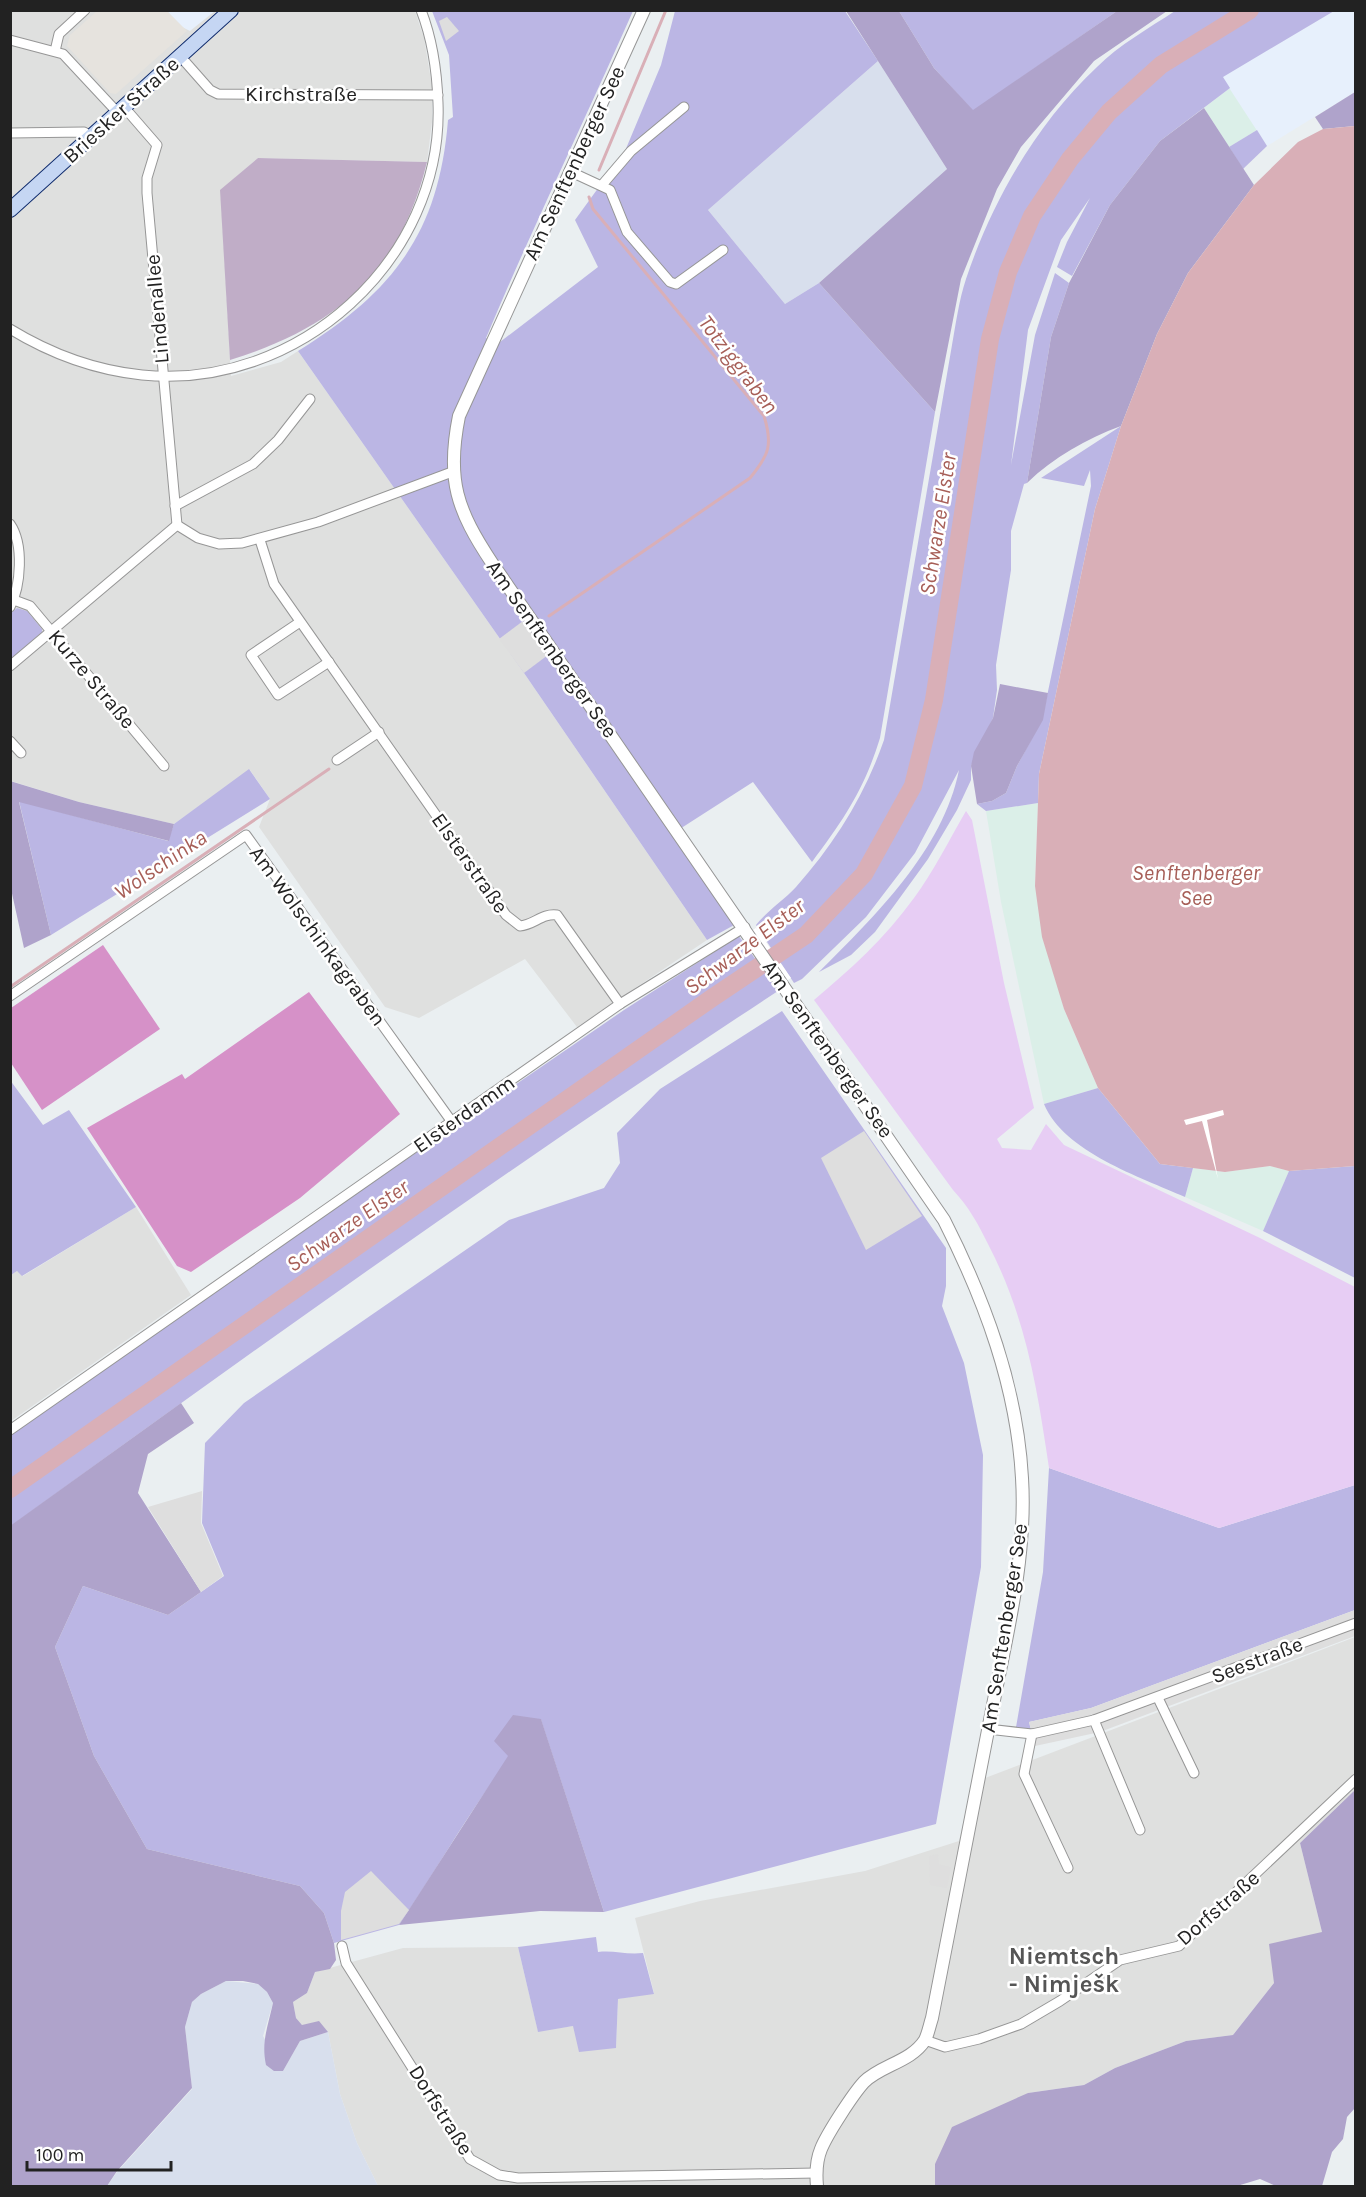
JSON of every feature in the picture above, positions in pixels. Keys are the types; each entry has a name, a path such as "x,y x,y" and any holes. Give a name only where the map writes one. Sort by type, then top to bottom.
{"main road":[{"name":"Briesker Straße","path":"10,210 231,10"}],"street":[{"path":"55,51 59,34 85,10"},
{"path":"10,329 76,362 103,369 163,376 229,368 277,352 328,323 377,280 408,232 427,185 436,147 438,94 433,51 421,10"},
{"name":"Am Senftenberger See","path":"644,10 459,416 453,445 452,472 460,505 472,532 944,1220 972,1275 1003,1365 1013,1412 1022,1478 1021,1532 1006,1641 932,2018 925,2040"},
{"path":"10,40 63,54 121,110"},
{"name":"Kirchstraße","path":"180,56 210,90 218,94 438,94"},
{"path":"602,185 632,151 684,107"},
{"name":"Lindenallee","path":"121,110 157,145 147,178 147,193 177,525"},
{"path":"10,133 84,132 91,136"},
{"path":"569,171 610,190 627,232 670,282 676,284 723,250"},
{"path":"175,506 254,464 278,440 310,399"},
{"path":"10,666 177,525 198,538 219,544 260,540 452,472"},
{"path":"10,524 18,549 18,574 12,603"},
{"name":"Elsterstraße","path":"260,540 274,584 506,915 520,926 527,926 545,915 557,915 620,1004"},
{"name":"Kurze Straße","path":"12,603 30,606 164,766"},
{"path":"300,622 251,656 278,695 329,662"},
{"path":"337,760 379,732"},
{"path":"10,741 21,753"},
{"name":"Am Wolschinkagraben","path":"10,996 246,835 452,1122"},
{"name":"Elsterdamm","path":"10,1430 620,1004 745,927"},
{"name":"Seestraße","path":"988,1729 1032,1734 1094,1720 1356,1623"},
{"path":"1158,1698 1194,1773"},
{"path":"1094,1720 1140,1830"},
{"path":"1032,1734 1024,1773 1068,1868"},
{"name":"Dorfstraße","path":"925,2040 945,2047 979,2039 1021,2024 1060,2001 1120,1960 1179,1946 1356,1779"},
{"name":"Dorfstraße","path":"342,1946 346,1963 470,2159 486,2169 518,2178 816,2173"},
{"path":"818,2187 816,2173 821,2150 864,2083 884,2068 907,2058 925,2040"}],"shaded area":[{"path":"11,11 415,11 424,38 432,86 432,122 427,162 258,158 221,190 231,376 281,362 298,351 524,673 707,940 577,1027 525,959 419,1018 385,1007 259,827 270,799 250,770 174,824 79,802 11,781 11,659 42,632 17,608 11,613"},
{"path":"97,11 167,11 187,31 116,94 110,93 67,46 70,35"},
{"path":"167,11 215,11 190,31 182,27"},
{"path":"432,11 633,11 486,338 500,342 598,267 575,220 625,151 661,65 675,11 845,11 878,61 708,210 785,304 819,283 935,412 880,738 867,773 843,818 812,862 753,782 672,834 736,924 707,940 524,673 298,351 360,306 385,282 405,256 422,227 434,195 443,160 448,120 453,117 449,55"},
{"path":"846,11 899,11 934,68 973,110 1117,11 1167,11 1094,61 1021,147 997,189 961,279 935,412 819,283 947,169"},
{"path":"899,11 1117,11 973,111 934,68"},
{"path":"1175,11 1334,11 1223,77 1230,88 1160,141 1110,205 1072,276 1057,267 1090,198 1061,240 1028,330 1011,465 1035,335 1055,273 1069,283 1051,337 1027,483 1024,484 1011,531 1011,570 996,665 997,690 993,718 971,766 971,780 957,810 928,859 875,932 851,955 819,972 884,905 904,880 938,827 951,799 959,770 915,853 866,917 802,979 794,983 756,925 796,887 836,836 868,780 884,740 958,312 977,250 1003,192 1036,138 1055,113 1075,89 1115,51"},
{"path":"1334,11 1355,11 1355,92 1267,146 1222,77"},
{"path":"447,17 459,31 446,41 439,21"},
{"path":"878,61 947,169 819,283 785,304 708,210"},
{"path":"1230,88 1257,130 1229,147 1204,108"},
{"path":"1355,92 1355,126 1323,129 1315,117"},
{"path":"1204,108 1254,185 1188,273 1157,334 1121,426 1071,450 1048,465 1027,483 1051,337 1069,283 1110,205 1160,141"},
{"path":"1257,130 1267,146 1243,169 1229,147"},
{"path":"258,158 427,162 415,201 400,235 381,265 358,290 332,312 302,331 268,347 230,360 220,190"},
{"path":"1121,426 1095,509 1039,774 1038,803 986,811 977,804 992,801 1006,793 1017,766 1042,720 1091,486 1090,470 1084,486 1041,478"},
{"path":"17,608 27,611 42,632 11,659 11,613"},
{"path":"523,621 548,655 524,673 499,639"},
{"path":"1000,684 1048,693 1043,720 1017,766 1006,793 992,801 977,804 971,766 974,752 993,718"},
{"path":"249,769 270,799 51,935 19,801 168,841 174,824"},
{"path":"10,781 79,802 174,824 169,841 19,802 51,935 24,948 11,889"},
{"path":"1038,803 1035,886 1064,1009 1098,1088 1044,1104 1001,902 986,811"},
{"path":"966,811 972,820 1004,983 1034,1108 997,1139 1002,1148 1031,1150 1046,1124 1064,1145 1260,1238 1355,1287 1355,1485 1219,1528 1049,1468 1040,1409 1021,1326 1012,1298 988,1244 968,1209 814,1000 867,952 903,913 928,877"},
{"path":"739,936 778,991 583,1121 391,1254 11,1526 11,1431 624,1010"},
{"path":"103,945 160,1029 42,1110 11,1063 11,1008"},
{"path":"309,992 400,1114 300,1198 191,1272 177,1266 87,1128 182,1074 185,1079"},
{"path":"782,1011 946,1248 946,1286 942,1306 964,1363 983,1455 981,1567 936,1824 604,1912 541,1720 502,1768 399,1925 334,1943 324,1913 300,1886 147,1849 94,1756 55,1647 83,1586 168,1615 224,1576 202,1523 205,1443 244,1403 509,1220 604,1188 620,1163 617,1133 660,1089"},
{"path":"10,1080 43,1125 69,1110 136,1207 22,1276 17,1271 11,1275"},
{"path":"1098,1088 1160,1164 1193,1168 1185,1197 1105,1161 1086,1149 1068,1136 1054,1121 1044,1104"},
{"path":"864,1131 922,1216 866,1250 821,1158"},
{"path":"1270,1166 1289,1171 1263,1231 1185,1197 1193,1168 1225,1172"},
{"path":"1355,1166 1355,1278 1263,1231 1289,1171"},
{"path":"136,1207 191,1295 11,1421 11,1275 17,1271 23,1276"},
{"path":"181,1403 194,1423 148,1454 138,1493 201,1592 168,1615 83,1586 55,1647 94,1756 147,1849 300,1886 324,1913 334,1943 336,1960 330,1969 315,1972 307,1993 293,2002 296,2018 302,2025 319,2021 328,2032 300,2041 283,2071 274,2071 266,2065 264,2049 273,2003 267,1992 258,1984 226,1981 201,1994 192,2002 185,2027 192,2088 117,2171 107,2186 11,2186 10,1526"},
{"path":"1049,1468 1219,1528 1355,1485 1355,1610 1091,1708 1029,1722 1032,1734 1015,1733 1043,1572"},
{"path":"202,1491 201,1523 223,1576 201,1592 148,1507"},
{"path":"1355,1610 1355,1636 1100,1732 1035,1746 1029,1722 1091,1708"},
{"path":"1355,1637 1355,1790 1300,1843 1322,1932 1274,1983 1233,2035 1186,2041 1115,2068 1084,2085 1028,2093 935,2164 935,2186 378,2186 357,2143 340,2094 328,2032 302,2025 296,2018 293,2002 307,1993 315,1972 403,1948 518,1947 538,2031 573,2026 616,2048 618,1999 654,1993 635,1918 700,1901 865,1871 959,1841 972,1783"},
{"path":"513,1715 541,1719 604,1912 540,1911 399,1925 508,1756 494,1741"},
{"path":"1355,1790 1355,2108 1347,2117 1343,2139 1332,2152 1322,2186 1276,2186 1260,2179 1237,2186 935,2186 935,2164 952,2127 1028,2093 1084,2085 1115,2068 1186,2041 1233,2035 1274,1983 1269,1944 1322,1932 1300,1843"},
{"path":"938,1854 939,1864 951,1867 947,1888 930,1885 929,1856"},
{"path":"371,1871 409,1910 399,1924 341,1940 341,1911 345,1892"},
{"path":"596,1937 598,1952 643,1953 654,1994 618,1999 616,2048 579,2052 573,2026 538,2032 518,1947"},
{"path":"226,1981 258,1984 267,1992 273,2003 263,2036 283,2071 300,2041 328,2032 340,2094 357,2143 378,2186 107,2186 192,2089 185,2027 192,2002 201,1994"}],"water":[{"name":"Senftenberger See","path":"1355,126 1355,1166 1289,1171 1270,1166 1225,1172 1160,1164 1098,1088 1064,1009 1042,937 1035,886 1039,774 1095,509 1121,426 1157,334 1188,273 1254,185 1298,142 1323,129"}],"pier":[{"path":"756,928 791,978 776,988 742,937"},
{"path":"1223,1110 1224,1115 1207,1120 1218,1179 1202,1121 1186,1125 1184,1120"}],"waterway":[{"name":"Totziggraben","path":"599,170 666,10"},
{"name":"Schwarze Elster","path":"10,1489 712,998 806,935 864,874 913,786 934,700 990,339 1008,272 1032,216 1070,159 1109,112 1161,65 1250,10"},
{"name":"Totziggraben","path":"549,616 750,478 765,456 769,442 764,416 593,209 589,197"},
{"name":"Wolschinka","path":"10,987 329,769"}],"district":[{"name":"Niemtsch - Nimješk","path":"1064,1970"}]}
